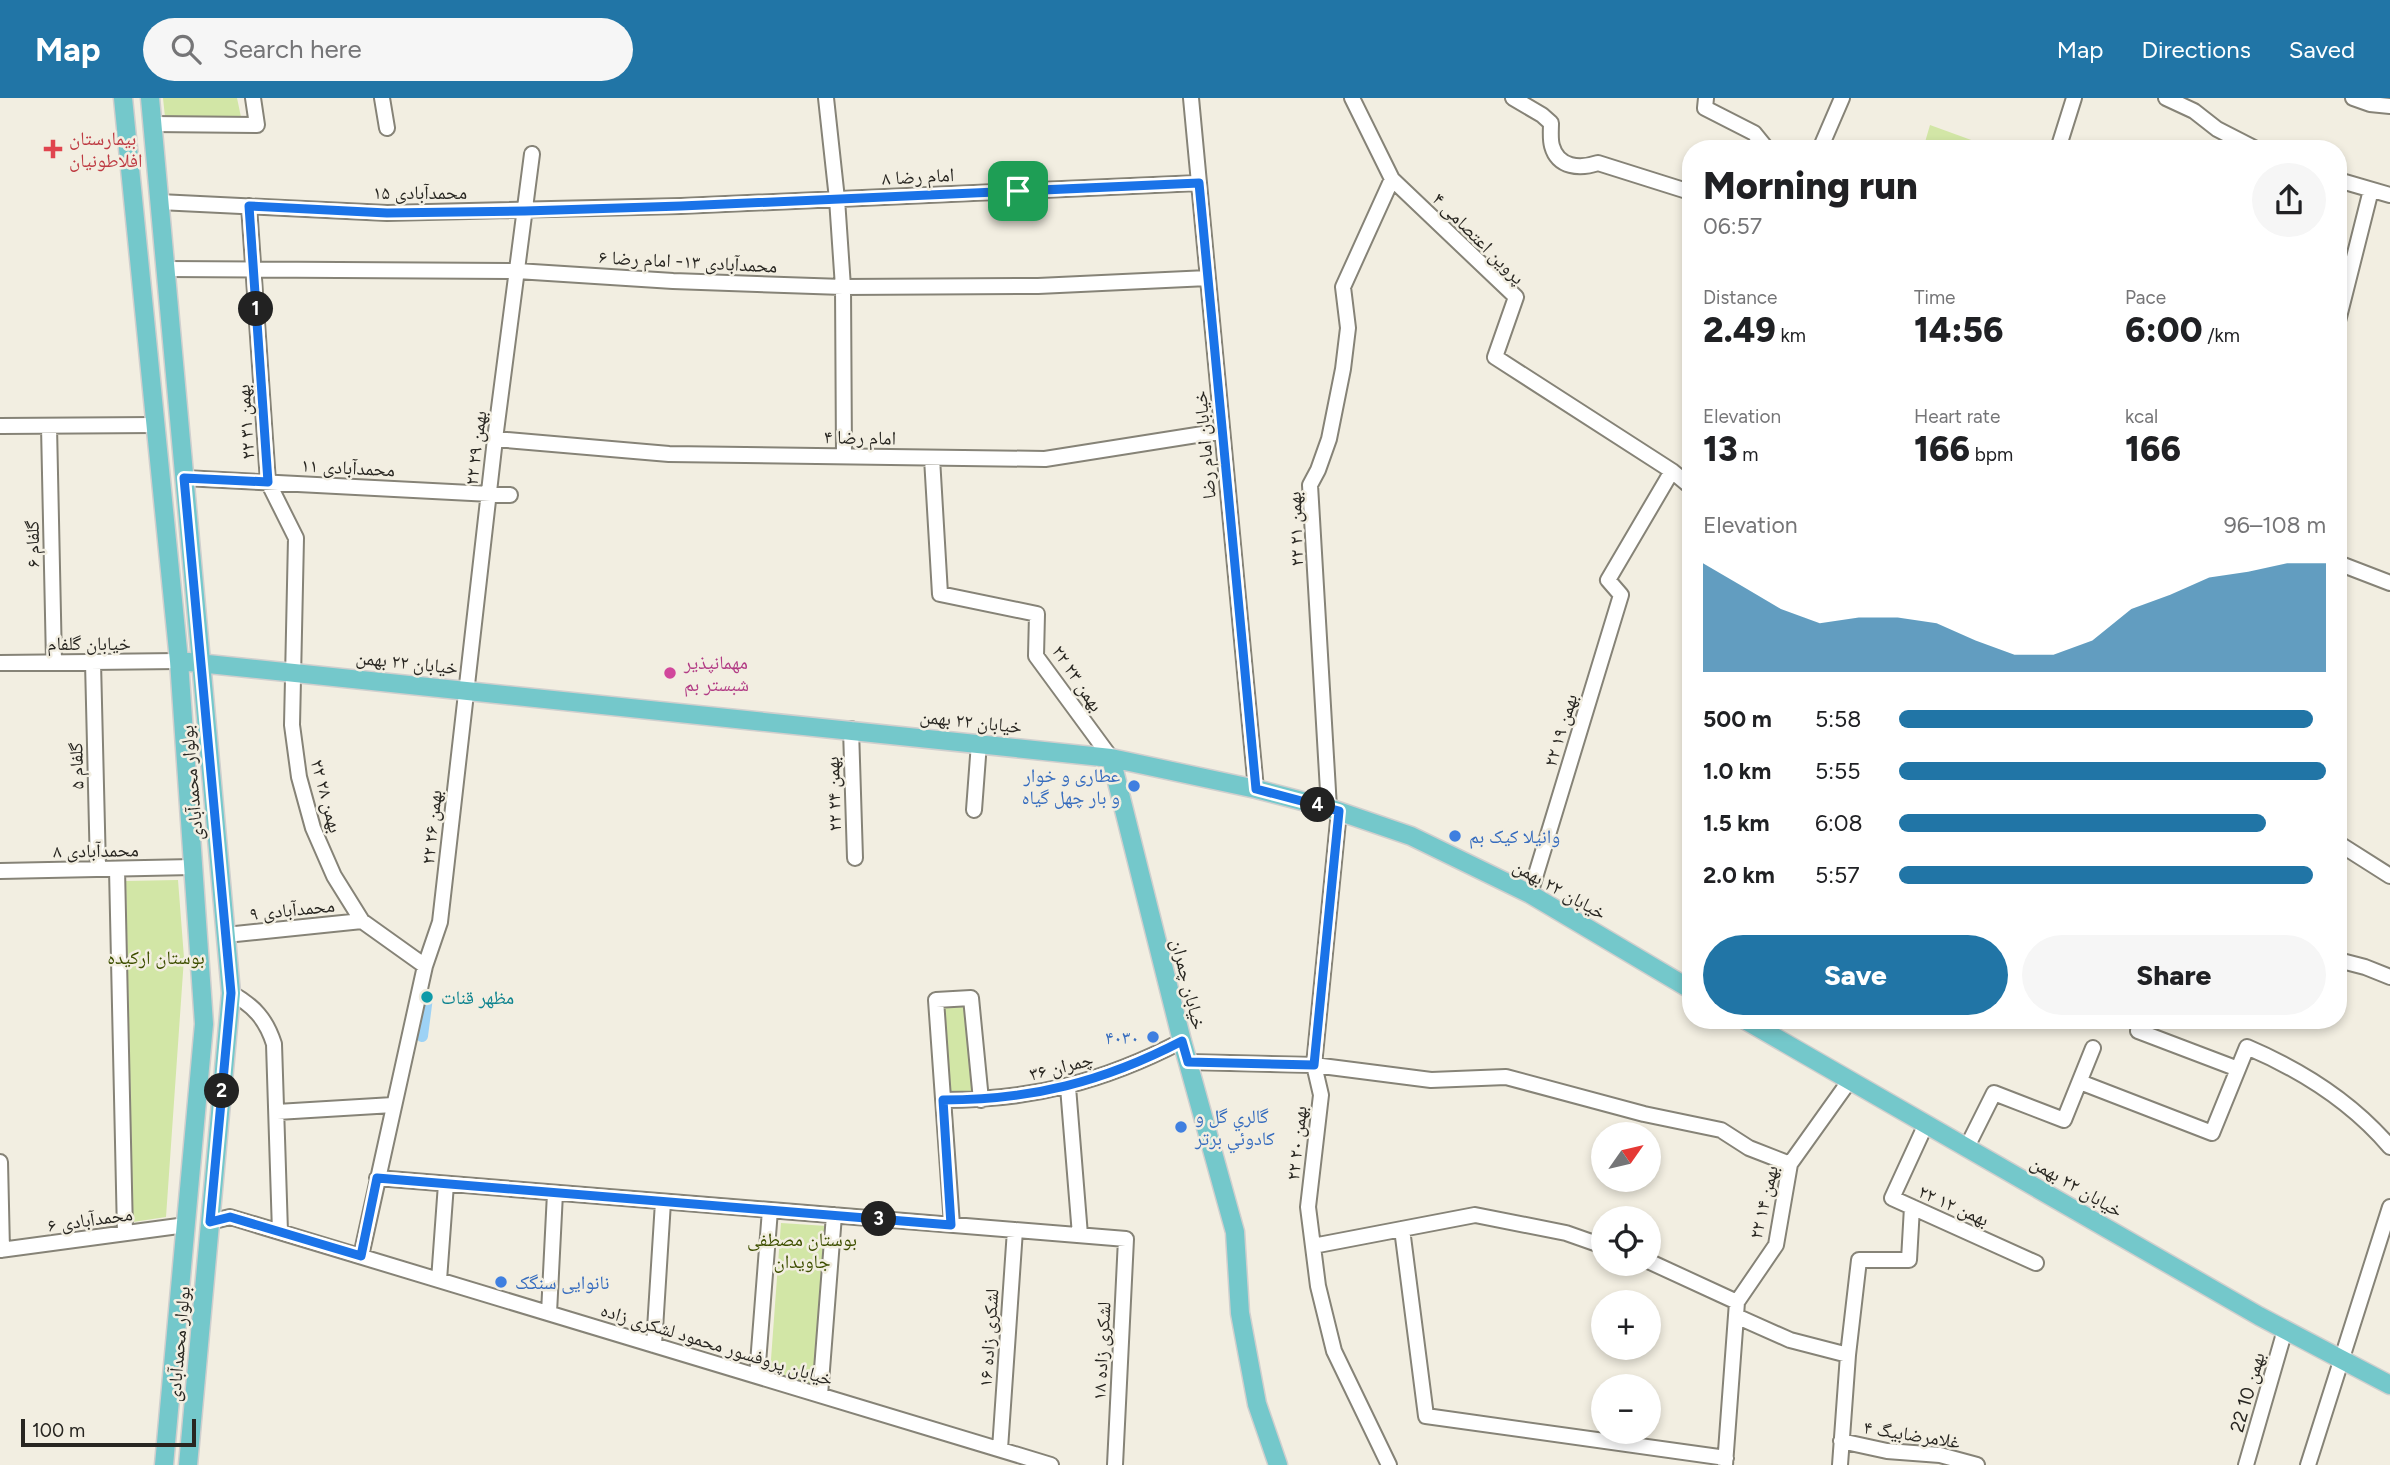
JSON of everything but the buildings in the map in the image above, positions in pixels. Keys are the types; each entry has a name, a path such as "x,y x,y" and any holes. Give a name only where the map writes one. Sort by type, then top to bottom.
{"main road":[{"name":"بولوار محمدآبادی","path":"123,98 179,661 204,1024 164,1465"},
{"name":"بولوار محمدآبادی","path":"150,98 231,993 188,1465"},
{"name":"خیابان ۲۲ بهمن","path":"179,661 1111,758 1256,789 1334,810 1411,836 1530,894 1682,984"},
{"name":"خیابان چمران","path":"1111,758 1182,1041 1235,1231 1240,1313 1254,1391 1278,1465"},
{"name":"خیابان ۲۲ بهمن","path":"1761,1029 2286,1330 2390,1385"},
{"path":"186,1225 210,1222"}],"street":[{"path":"152,124 257,125 253,98"},
{"path":"382,98 387,128"},
{"path":"826,98 844,287 844,456"},
{"name":"خیابان امام رضا","path":"1191,98 1256,789"},
{"name":"پروین اعتصامی ۴","path":"1352,98 1392,179 1516,296 1495,357 1682,479"},
{"path":"1513,98 1551,123 1552,145 1558,158 1569,166 1583,168 1598,163 1682,189"},
{"path":"1706,98 1705,108 1754,134 1759,140"},
{"path":"1824,140 1842,98"},
{"path":"2166,98 2194,111 2217,129 2238,140"},
{"path":"2353,98 2370,104 2390,106"},
{"path":"2061,140 2074,99"},
{"name":"۲۲ بهمن ۲۹","path":"466,690 488,494 532,154"},
{"name":"۲۲ بهمن ۲۱","path":"1334,810 1310,485 1329,439 1343,369 1348,328 1343,287 1392,179"},
{"name":"امام رضا ۸","path":"681,206 1199,183"},
{"path":"2347,183 2390,195"},
{"path":"2347,285 2371,190"},
{"name":"محمدآبادی ۱۵","path":"159,202 387,213 681,206"},
{"name":"۲۲ بهمن ۳۱","path":"249,206 268,482 296,538 293,672"},
{"name":"محمدآبادی ۱۳- امام رضا ۶","path":"165,269 517,271 673,281 844,287 1038,286 1208,278"},
{"path":"0,426 156,425"},
{"name":"گلفام ۶","path":"49,426 54,662"},
{"name":"امام رضا ۴","path":"495,439 669,454 1045,459 1222,431"},
{"name":"۲۲ بهمن ۲۳","path":"932,458 940,594 1037,614 1036,656 1111,758"},
{"name":"۲۲ بهمن ۱۹","path":"1530,894 1621,596 1608,580 1672,471"},
{"name":"محمدآبادی ۱۱","path":"184,478 510,495"},
{"path":"2347,568 2390,583"},
{"name":"خیابان گلفام","path":"0,663 179,661"},
{"name":"گلفام ۵","path":"93,662 98,869"},
{"name":"۲۲ بهمن ۲۸","path":"293,672 292,724 299,777 309,815 334,876 362,921"},
{"name":"۲۲ بهمن ۲۶","path":"361,1256 425,966 440,922 466,690"},
{"name":"۲۲ بهمن ۲۴","path":"851,729 855,858"},
{"path":"974,810 979,743"},
{"name":"۲۲ بهمن ۲۰","path":"1334,810 1314,1065 1321,1095 1308,1207 1318,1286 1334,1351 1389,1465"},
{"path":"2347,849 2390,876"},
{"name":"محمدآبادی ۸","path":"0,871 193,867"},
{"path":"117,869 125,1233"},
{"path":"362,921 425,966"},
{"name":"محمدآبادی ۹","path":"226,935 362,921"},
{"path":"2347,962 2390,977"},
{"path":"231,993 250,1003 269,1028 274,1044 280,1232"},
{"path":"951,1225 936,1000 971,998 981,1100"},
{"path":"2138,1031 2238,1069"},
{"name":"چمران ۳۶","path":"943,1100 981,1100 1068,1087 1145,1060 1182,1041"},
{"path":"2080,1082 2212,1133 2247,1046 2272,1057 2331,1092 2390,1146"},
{"path":"1967,1147 1994,1093 2064,1120 2093,1048"},
{"path":"1188,1062 1314,1065 1431,1080 1506,1077 1644,1114 1721,1130 1749,1148 1790,1164"},
{"name":"۲۲ بهمن ۱۴","path":"1737,1309 1776,1245 1790,1164 1850,1080"},
{"path":"377,1178 1080,1236 1068,1087"},
{"path":"277,1112 393,1105"},
{"name":"۲۲ بهمن ۱۲","path":"1926,1124 1892,1198 2036,1263"},
{"path":"0,1161 1,1250"},
{"path":"439,1280 446,1184"},
{"path":"549,1313 555,1193"},
{"path":"654,1345 663,1202"},
{"path":"1840,1465 1848,1354 1860,1260 1909,1260 1912,1207"},
{"path":"2308,1465 2390,1207"},
{"path":"757,1376 770,1210"},
{"path":"1313,1246 1475,1214 1566,1233 1591,1242"},
{"path":"820,1395 834,1215"},
{"name":"خیابان پروفسور محمود لشکری زاده","path":"210,1222 230,1217 1051,1465"},
{"name":"محمدآبادی ۶","path":"1,1250 186,1225"},
{"path":"1402,1229 1426,1416 1725,1462 1737,1309"},
{"name":"لشکری زاده ١۶","path":"1000,1449 1015,1230"},
{"name":"لشکری زاده ۱۸","path":"1080,1236 1126,1239 1115,1465"},
{"path":"1661,1268 1790,1339 1848,1354"},
{"name":"22 بهمن 10","path":"2246,1465 2286,1330"},
{"name":"غلامرضابیگ ۴","path":"1842,1441 1887,1451 1940,1455 1977,1465"}],"green space":[{"path":"163,98 237,98 241,117 165,117"},
{"path":"1930,125 1971,140 1926,140"},
{"name":"بوستان ارکیده","path":"178,880 184,958 166,1217 133,1222 126,881"},
{"path":"966,1002 974,1091 948,1093 940,1004"},
{"name":"بوستان مصطفی جاویدان","path":"781,1223 827,1226 814,1387 770,1373"}],"waterway":[{"path":"422,1036 427,997"}],"place":[{"name":"بیمارستان افلاطونیان","path":"53,149"},
{"name":"مهمانپذیر شبستر بم","path":"670,673"},
{"name":"عطاری و خوار و بار چهل گیاه","path":"1134,786"},
{"name":"وانیلا کیک بم","path":"1455,836"},
{"name":"مظهر قنات","path":"427,997"},
{"name":"۴۰۳۰","path":"1153,1037"},
{"name":"گالري گل و كادوئي برتر","path":"1181,1127"},
{"name":"نانوایی سنگک","path":"501,1282"}],"route":[{"path":"1199,183 1256,789 1339,811 1314,1065 1188,1062 1182,1041 1145,1060 1068,1087 1010,1097 943,1100 951,1225 377,1178 361,1256 230,1217 210,1222 231,993 184,478 268,482 249,206 387,213 525,211 1018,191 1199,183"}]}
